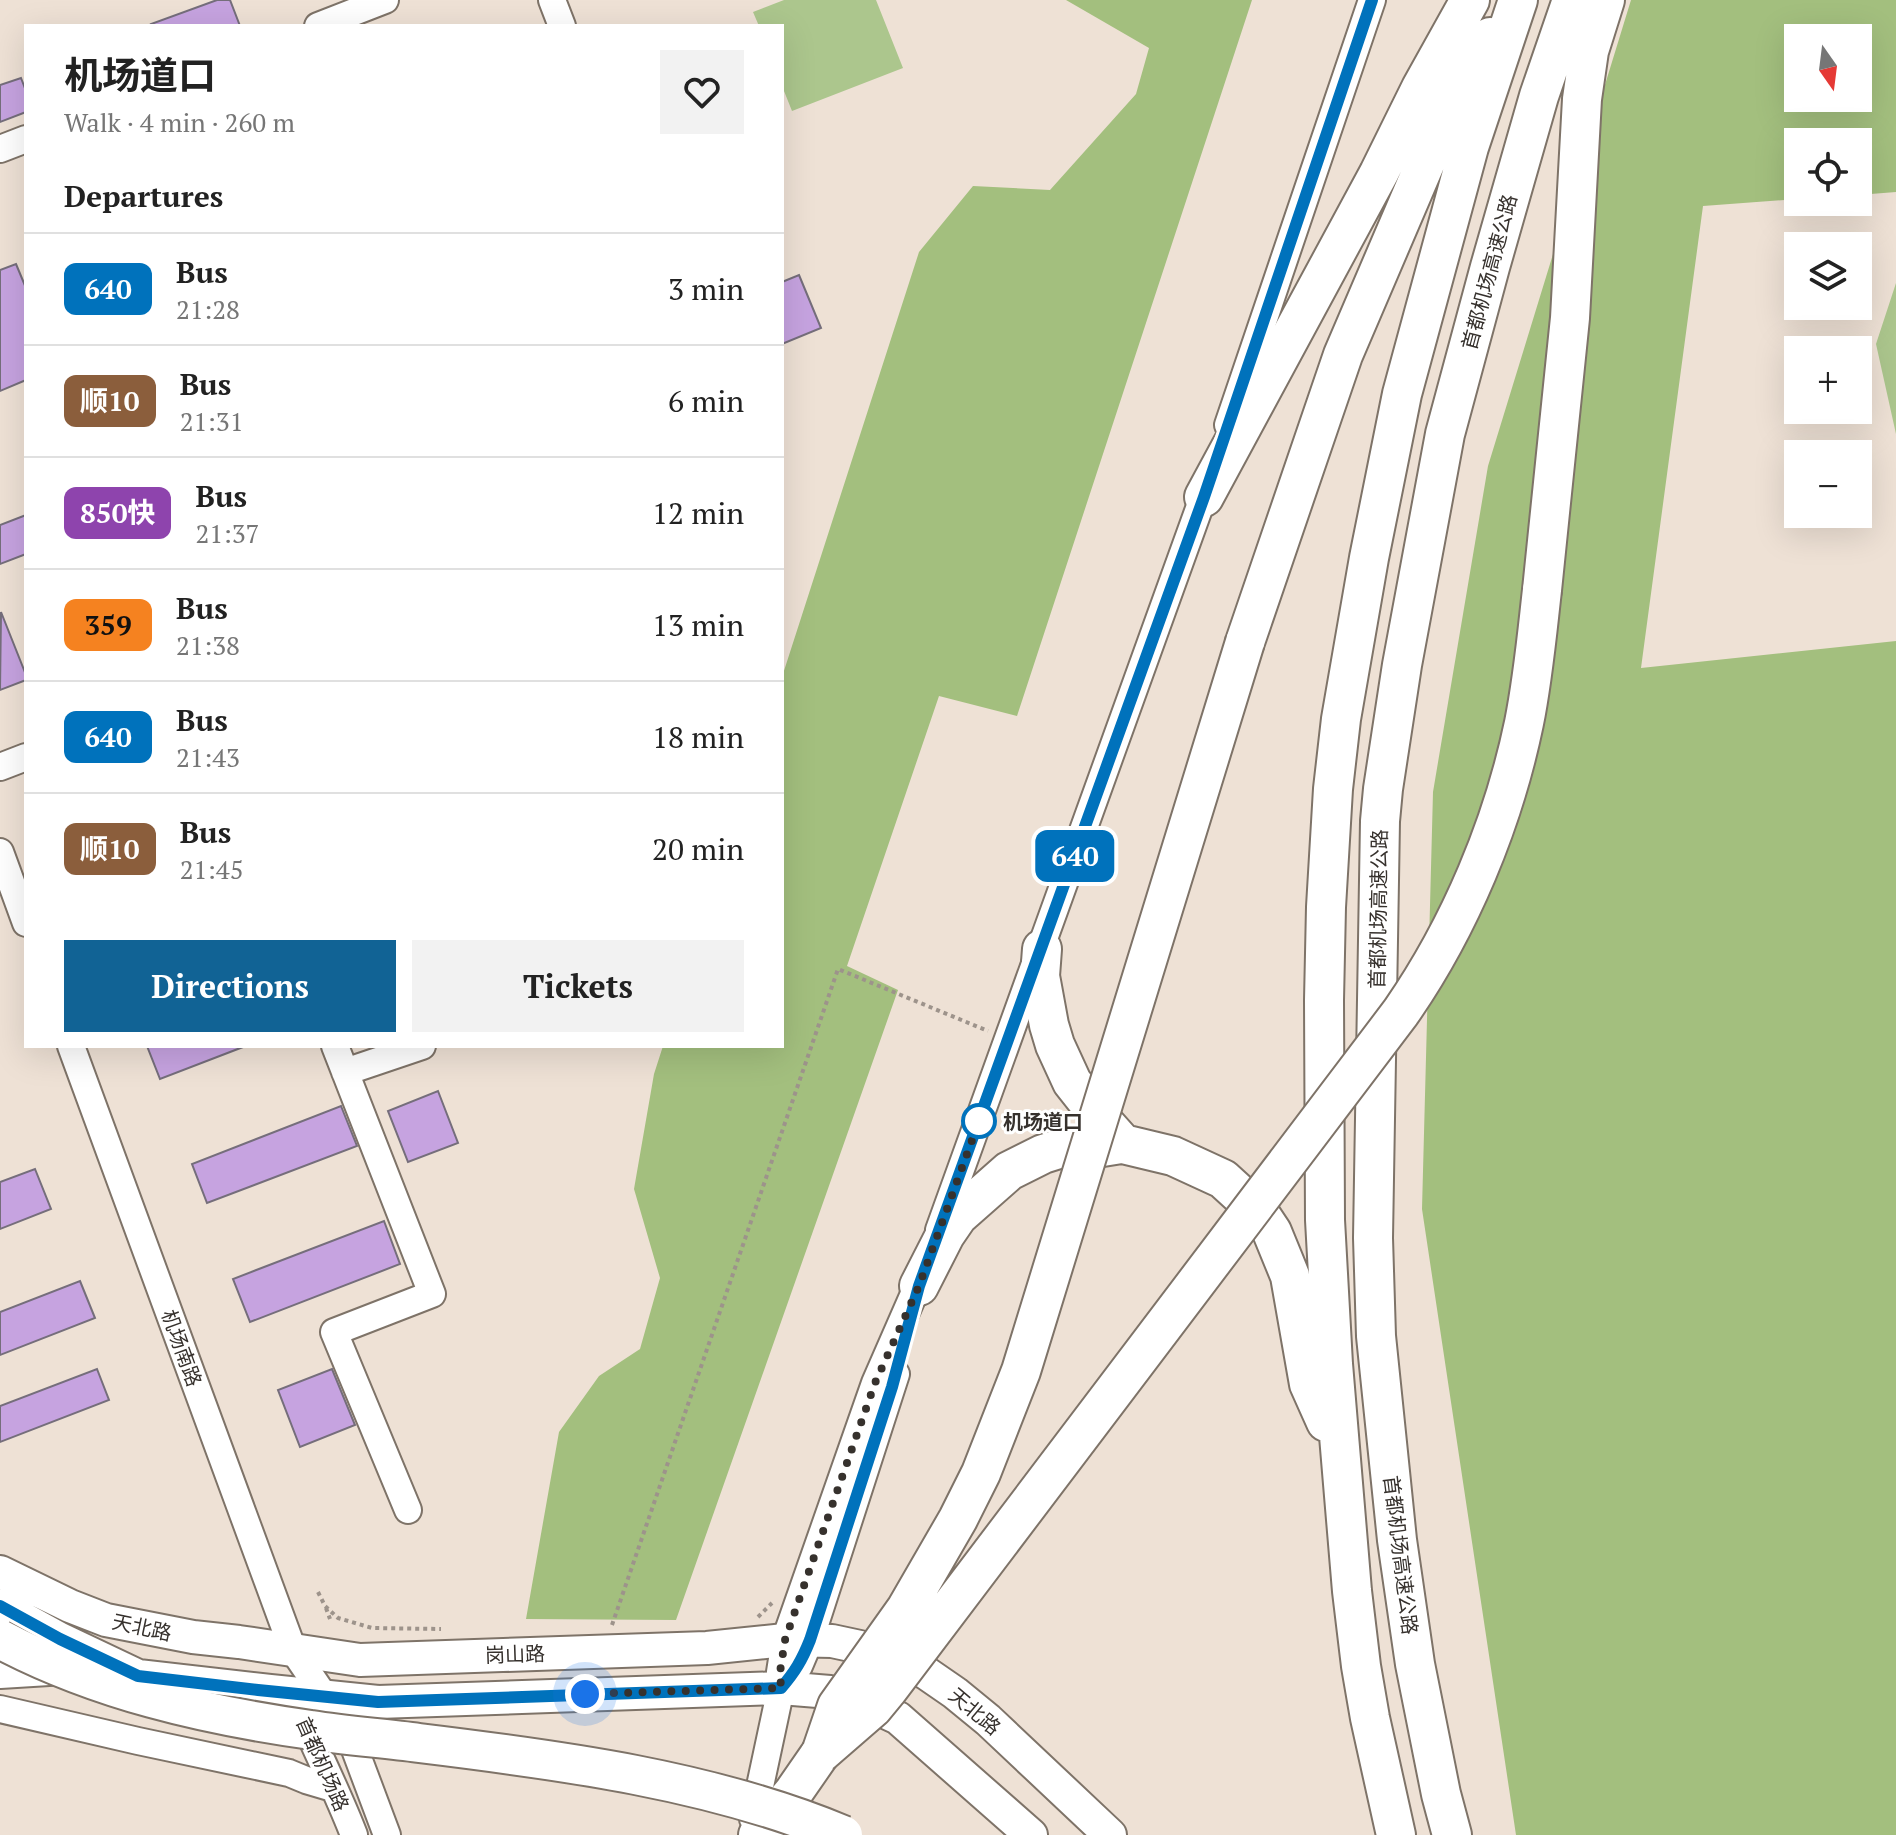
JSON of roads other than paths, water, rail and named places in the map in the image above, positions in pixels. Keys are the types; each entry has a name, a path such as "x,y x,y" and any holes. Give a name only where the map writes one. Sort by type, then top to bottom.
{"highway":[{"path":"1204,497 1470,0"},
{"path":"820,1754 837,1706 906,1609 958,1519 1003,1419 1021,1371 1245,642 1343,355 1457,89 1511,0"},
{"path":"1396,1835 1361,1666 1332,1349 1325,1220 1324,1000 1336,758 1369,558 1402,394 1469,147 1518,0"},
{"name":"首都机场高速公路","path":"1452,1835 1413,1652 1397,1540 1376,1336 1373,1238 1380,821 1402,665 1445,434 1535,109 1572,0"},
{"path":"758,1835 820,1754 866,1715 887,1691 1401,1012 1423,980 1453,925 1506,790 1529,695 1570,318 1582,99 1589,51 1605,0"},
{"path":"1042,949 1040,976 1043,995 1049,1025 1064,1066 1084,1098 1123,1144"},
{"path":"919,1286 958,1216 1009,1171 1062,1148 1090,1149 1123,1144 1173,1156 1223,1179 1258,1211 1272,1232 1290,1276 1309,1384 1336,1444 1341,1463"},
{"path":"0,1639 50,1664 94,1681 185,1707 313,1731 544,1759 617,1772 686,1786 762,1807 843,1835"},
{"path":"0,1670 87,1703 171,1729 328,1758 469,1773 612,1794 720,1818 774,1835"},
{"path":"1441,1794 1460,1835"}],"main road":[{"name":"天北路","path":"0,1572 56,1600 106,1620 193,1637 293,1650"},
{"name":"天北路","path":"0,1606 138,1676"},
{"name":"天北路","path":"798,1640 832,1641 860,1647 926,1673 988,1720 1110,1835"},
{"name":"岗山路","path":"293,1650 360,1660 707,1648 798,1640"},
{"name":"天北路","path":"0,1670 92,1667 138,1676 325,1697"},
{"path":"325,1697 378,1702 781,1688 830,1692 853,1697 898,1718 1031,1835"},
{"path":"992,1800 1004,1835"}],"street":[{"path":"323,24 385,0"},
{"path":"552,0 561,24"},
{"path":"750,1835 781,1688 799,1666 798,1640 892,1387 919,1286 1204,497 1372,0"},
{"path":"0,149 24,140"},
{"path":"0,767 24,758"},
{"path":"0,852 24,918"},
{"name":"机场南路","path":"72,1048 293,1650"},
{"path":"336,1048 432,1294 334,1332 408,1510"},
{"path":"345,1072 416,1048"},
{"path":"292,1694 293,1650"},
{"name":"首都机场路","path":"293,1650 354,1747 387,1835"},
{"name":"首都机场路","path":"292,1694 354,1835"},
{"path":"0,1709 289,1773 333,1788"}],"place":[{"name":"机场道口","path":"979,1121"}]}
